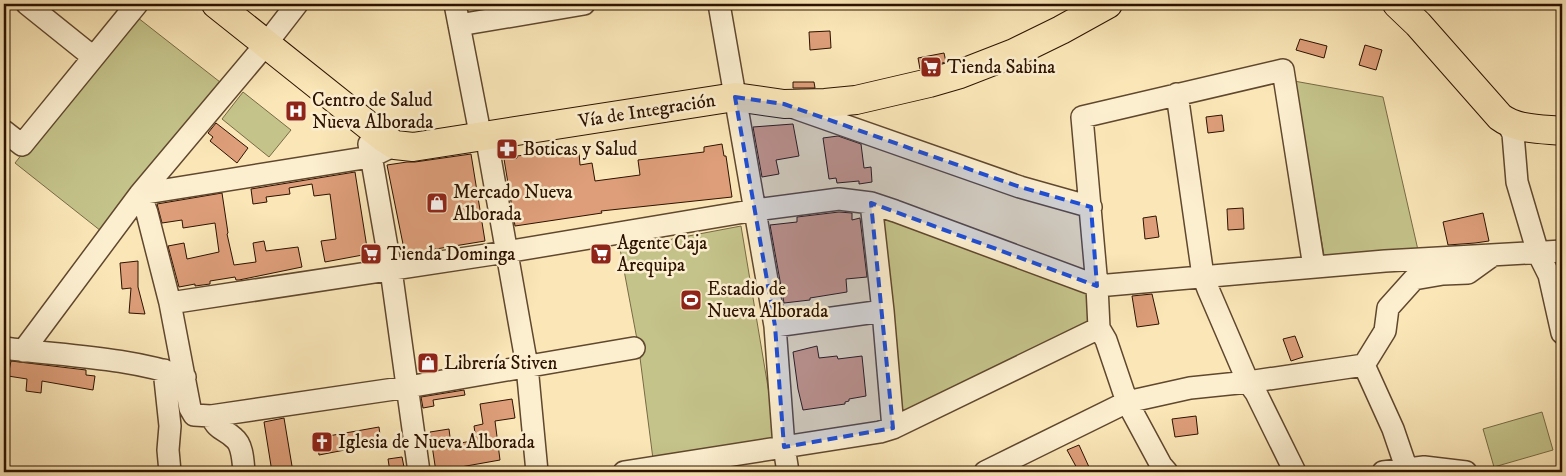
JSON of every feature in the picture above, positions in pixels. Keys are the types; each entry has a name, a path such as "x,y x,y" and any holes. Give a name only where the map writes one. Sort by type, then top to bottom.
{"main road":[{"path":"216,4 395,145"},
{"name":"Vía de Integración","path":"395,145 413,147 735,97 784,104 856,100 960,74 1014,54 1108,4"},
{"path":"1397,4 1418,24 1500,117 1507,122 1528,128 1562,131"}],"street":[{"path":"27,4 94,57"},
{"path":"4,131 22,145 137,4"},
{"path":"13,349 297,4"},
{"path":"455,4 479,128 486,135 527,366 537,472"},
{"path":"460,25 584,4"},
{"path":"719,4 775,326 784,447 788,472"},
{"path":"1167,472 1160,465 1127,402 1106,340 1099,328 1091,207 1082,117 1283,70 1314,267"},
{"path":"1177,94 1203,276 1248,382 1256,393 1296,472"},
{"path":"784,104 1020,187 1091,207"},
{"path":"1507,122 1513,134 1517,182 1538,253 1549,275 1562,333"},
{"path":"366,124 370,157 391,270 419,472"},
{"path":"140,194 370,157 395,145"},
{"path":"140,194 147,213 170,303 190,408 194,415 211,416 408,387 634,348"},
{"path":"170,303 506,252 756,210 839,199 871,203 896,211 1097,286 1385,261 1562,251"},
{"path":"871,203 893,428"},
{"path":"985,472 1127,402 1190,388 1248,382 1364,365 1385,331 1388,308 1414,279 1443,274 1468,273 1493,255"},
{"path":"775,326 883,311"},
{"path":"624,472 880,432 893,428 1099,328"},
{"path":"13,349 125,362 164,370 185,377"},
{"path":"1364,365 1393,429 1407,470"},
{"path":"164,370 170,426 168,450 170,472"},
{"path":"211,416 216,426 236,439 242,454 244,472"},
{"path":"1383,472 1424,467 1465,472"}],"highlighted area":[{"path":"735,97 784,104 1020,187 1091,207 1097,286 871,203 893,428 784,447 775,326"}],"shaded area":[{"path":"133,14 220,82 101,231 15,163"},
{"path":"1294,81 1383,97 1418,250 1324,255"},
{"path":"243,92 291,130 269,157 222,119"},
{"path":"880,212 1090,291 1089,325 898,416"},
{"name":"Estadio de Nueva Alborada","path":"741,226 777,441 653,459 639,350 620,249"},
{"path":"1542,412 1553,450 1494,467 1483,429"}],"building":[{"path":"830,31 831,48 810,50 809,32"},
{"path":"1300,39 1327,46 1324,58 1296,50"},
{"path":"1365,45 1382,50 1376,70 1359,65"},
{"path":"944,53 946,62 920,69 918,58"},
{"path":"793,82 814,82 815,88 793,88"},
{"path":"1222,115 1224,131 1208,133 1206,117"},
{"path":"216,123 248,148 237,163 210,141 213,137 208,133"},
{"path":"793,124 799,156 776,160 779,174 762,177 753,127"},
{"path":"838,136 861,144 864,168 871,167 872,182 859,184 859,181 837,183 836,178 829,179 823,138"},
{"path":"722,144 724,156 726,156 732,197 601,211 602,213 515,226 504,159 557,151 558,155 579,152 580,165 592,163 595,181 640,175 638,160 704,152 704,147"},
{"name":"Mercado Nueva Alborada","path":"471,154 485,241 405,254 387,165"},
{"path":"355,172 368,254 325,262 321,241 336,239 330,194 314,196 312,184 289,188 290,194 266,197 267,202 253,204 251,189"},
{"path":"222,193 227,234 234,265 256,262 253,243 264,241 266,251 298,247 302,267 239,280 236,280 235,277 210,281 210,284 179,287 168,246 184,243 187,259 219,252 215,223 183,228 182,220 162,223 157,204"},
{"path":"1243,208 1244,229 1228,230 1227,209"},
{"path":"839,212 852,213 852,220 860,218 867,277 846,279 847,292 810,298 810,300 784,303 770,225 797,222 797,217"},
{"path":"1483,213 1489,241 1448,245 1443,222"},
{"path":"1156,216 1159,237 1145,239 1143,218"},
{"path":"138,261 138,287 145,314 129,313 131,288 122,289 120,263"},
{"path":"1152,294 1159,324 1137,327 1132,296"},
{"path":"1295,336 1303,357 1291,361 1283,339"},
{"path":"817,346 819,358 837,356 838,359 862,356 866,396 849,399 845,404 803,410 793,352"},
{"path":"11,361 86,370 86,375 95,376 93,390 42,381 41,393 26,391 27,379 8,376"},
{"path":"464,390 465,395 433,400 434,406 423,408 421,397"},
{"path":"512,399 515,418 495,421 500,460 455,468 456,472 436,472 430,432 449,429 451,445 476,440 474,426 483,424 480,404"},
{"path":"1196,416 1198,434 1175,437 1172,419"},
{"path":"284,418 293,472 272,472 264,422"},
{"path":"379,427 381,443 319,455 317,438"},
{"path":"1079,445 1089,467 1082,472 1079,472 1067,450"},
{"path":"402,457 405,472 390,472 388,459"}],"place":[{"name":"Tienda Sabina","path":"931,67"},
{"name":"Centro de Salud Nueva Alborada","path":"296,111"},
{"name":"Boticas y Salud","path":"507,149"},
{"name":"Mercado Nueva Alborada","path":"437,203"},
{"name":"Tienda Dominga","path":"371,254"},
{"name":"Agente Caja Arequipa","path":"601,254"},
{"name":"Estadio de Nueva Alborada","path":"691,300"},
{"name":"Librería Stiven","path":"428,363"},
{"name":"Iglesia de Nueva Alborada","path":"322,442"}]}
